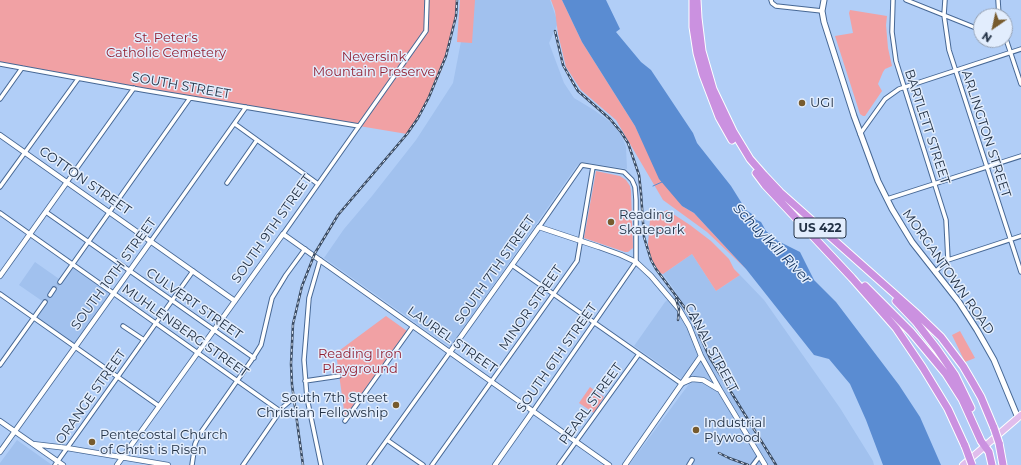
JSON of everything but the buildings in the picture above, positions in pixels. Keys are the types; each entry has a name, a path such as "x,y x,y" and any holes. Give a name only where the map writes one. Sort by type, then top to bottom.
{"highway":[{"name":"US 422","path":"693,0 693,27 697,53 705,83 719,118 745,160 765,184 896,328 948,409 965,446 967,464"},
{"name":"US 422","path":"697,0 700,33 707,69 718,101 732,131 747,155 764,176 780,192 915,312 950,348 963,366 981,397 994,428 1004,465"},
{"path":"836,242 901,305 923,330 950,366 983,433 988,465"},
{"path":"824,248 902,323 938,362 959,395 981,441 989,452 992,465"}],"main road":[{"name":"MORGANTOWN ROAD","path":"824,0 822,11 824,22 860,134 873,169 887,199 904,230 934,272 962,306 983,340 994,360 1020,418"},
{"path":"967,464 985,446 1020,418"}],"street":[{"name":"SOUTH 9TH STREET","path":"117,465 283,234 426,31 427,0"},
{"path":"771,0 773,4 822,11"},
{"name":"BARTLETT STREET","path":"892,0 893,42 896,61 946,220 948,260"},
{"path":"906,0 973,27"},
{"name":"ARLINGTON STREET","path":"945,0 944,15 949,50 1021,272"},
{"path":"1009,48 1021,84"},
{"path":"860,134 889,96 904,87 1021,49"},
{"name":"SOUTH STREET","path":"0,64 78,79 359,126"},
{"path":"0,99 22,68"},
{"path":"0,187 78,79"},
{"path":"0,276 134,88"},
{"path":"60,282 190,98"},
{"name":"SOUTH 10TH STREET","path":"0,452 246,107"},
{"path":"235,124 318,184"},
{"name":"COTTON STREET","path":"0,135 235,301"},
{"path":"227,183 257,140"},
{"path":"887,199 1021,156"},
{"name":"SOUTH 7TH STREET","path":"369,465 582,165 593,167"},
{"path":"593,167 624,172 632,180 635,187 636,262"},
{"name":"MINOR STREET","path":"432,465 577,261 593,167"},
{"name":"CULVERT STREET","path":"46,212 254,358"},
{"name":"MUHLENBERG STREET","path":"0,213 280,411"},
{"name":"CANAL STREET","path":"539,227 621,255 636,262 651,276 679,309 689,326 702,356 720,390 765,465"},
{"name":"LAUREL STREET","path":"283,234 609,465"},
{"path":"934,272 948,260 1021,236"},
{"path":"192,465 195,444 199,435 254,358 261,345 275,291 305,249"},
{"path":"320,260 309,298 304,354 306,398 321,465"},
{"name":"SOUTH 6TH STREET","path":"495,465 636,262"},
{"path":"512,265 682,384"},
{"name":"ORANGE STREET","path":"56,463 193,271"},
{"path":"50,295 54,289"},
{"path":"0,294 159,406"},
{"path":"0,365 45,302"},
{"path":"123,326 144,340"},
{"path":"345,421 413,326"},
{"name":"PEARL STREET","path":"559,465 639,354"},
{"path":"625,465 702,356"},
{"path":"305,382 339,376"},
{"path":"682,384 692,379 703,380 720,390"},
{"path":"299,399 306,398"},
{"path":"243,465 280,411 289,402"},
{"path":"0,421 33,444 56,463 63,465"},
{"path":"387,440 423,465"},
{"path":"33,444 67,448 168,465"},
{"path":"754,465 759,457"},
{"path":"689,465 692,460"}],"shaded area":[{"path":"469,0 550,0 558,23 549,43 564,83 574,98 613,124 621,134 626,147 627,169 581,162 576,167 450,347 324,258 344,229 416,140 453,83"},
{"path":"692,254 716,291 740,275 764,300 840,408 874,465 629,465 689,384 634,346 665,302 676,292 663,274"},
{"path":"35,262 62,281 72,267 110,293 73,346 35,319 45,303 19,285"},
{"path":"17,440 52,465 0,465"}],"green space":[{"name":"Neversink Mountain Preserve","path":"0,0 457,0 456,16 441,71 418,118 407,134 143,90 0,64"},
{"path":"460,0 475,0 472,43 457,42"},
{"path":"551,0 562,0 582,42 635,126 647,151 682,206 694,213 746,269 707,232 663,200 616,120 581,90 566,67 558,34 555,11"},
{"path":"850,10 887,16 886,25 888,48 892,66 885,69 883,72 878,84 882,91 865,116 860,114 835,36 853,33 849,13"},
{"path":"596,171 620,176 626,180 630,186 633,248 628,252 584,238"},
{"path":"667,210 711,241 729,259 734,269 740,275 716,291 692,254 663,274 660,273 653,262 648,244 650,220"},
{"name":"Reading Iron Playground","path":"386,316 407,331 345,417 336,353"},
{"path":"960,331 975,358 965,362 952,335"},
{"path":"590,387 604,397 594,413 579,403"}],"water":[{"name":"Schuylkill River","path":"562,0 606,0 620,29 616,32 641,62 651,70 693,133 697,143 731,186 746,210 755,216 755,219 761,222 766,231 778,241 800,252 814,280 836,302 899,385 920,417 941,465 883,465 866,420 850,384 829,359 814,355 746,269 694,213 682,206 659,179 635,126 582,42"}],"waterway":[{"path":"653,186 662,182"}],"tunnel":[{"path":"54,289 60,282"},
{"path":"45,302 50,295"},
{"path":"289,402 299,399"}],"railway":[{"path":"303,465 292,385 291,364 293,324 302,286 315,253 338,215 407,134 418,118 429,97 446,56 456,16 457,0"},
{"path":"555,31 563,65 578,91 610,119 628,143 639,175 644,237 651,260 693,321 710,358 776,465"},
{"path":"676,299 679,309 678,320"},
{"path":"719,453 748,465"}],"place":[{"name":"UGI","path":"802,103"},
{"name":"Reading Skatepark","path":"611,222"},
{"name":"South 7th Street Christian Fellowship","path":"396,405"},
{"name":"Industrial Plywood","path":"696,430"},
{"name":"Pentecostal Church of Christ is Risen","path":"92,442"}],"park label":[{"name":"St. Peter's Catholic Cemetery","path":"166,46"}]}
